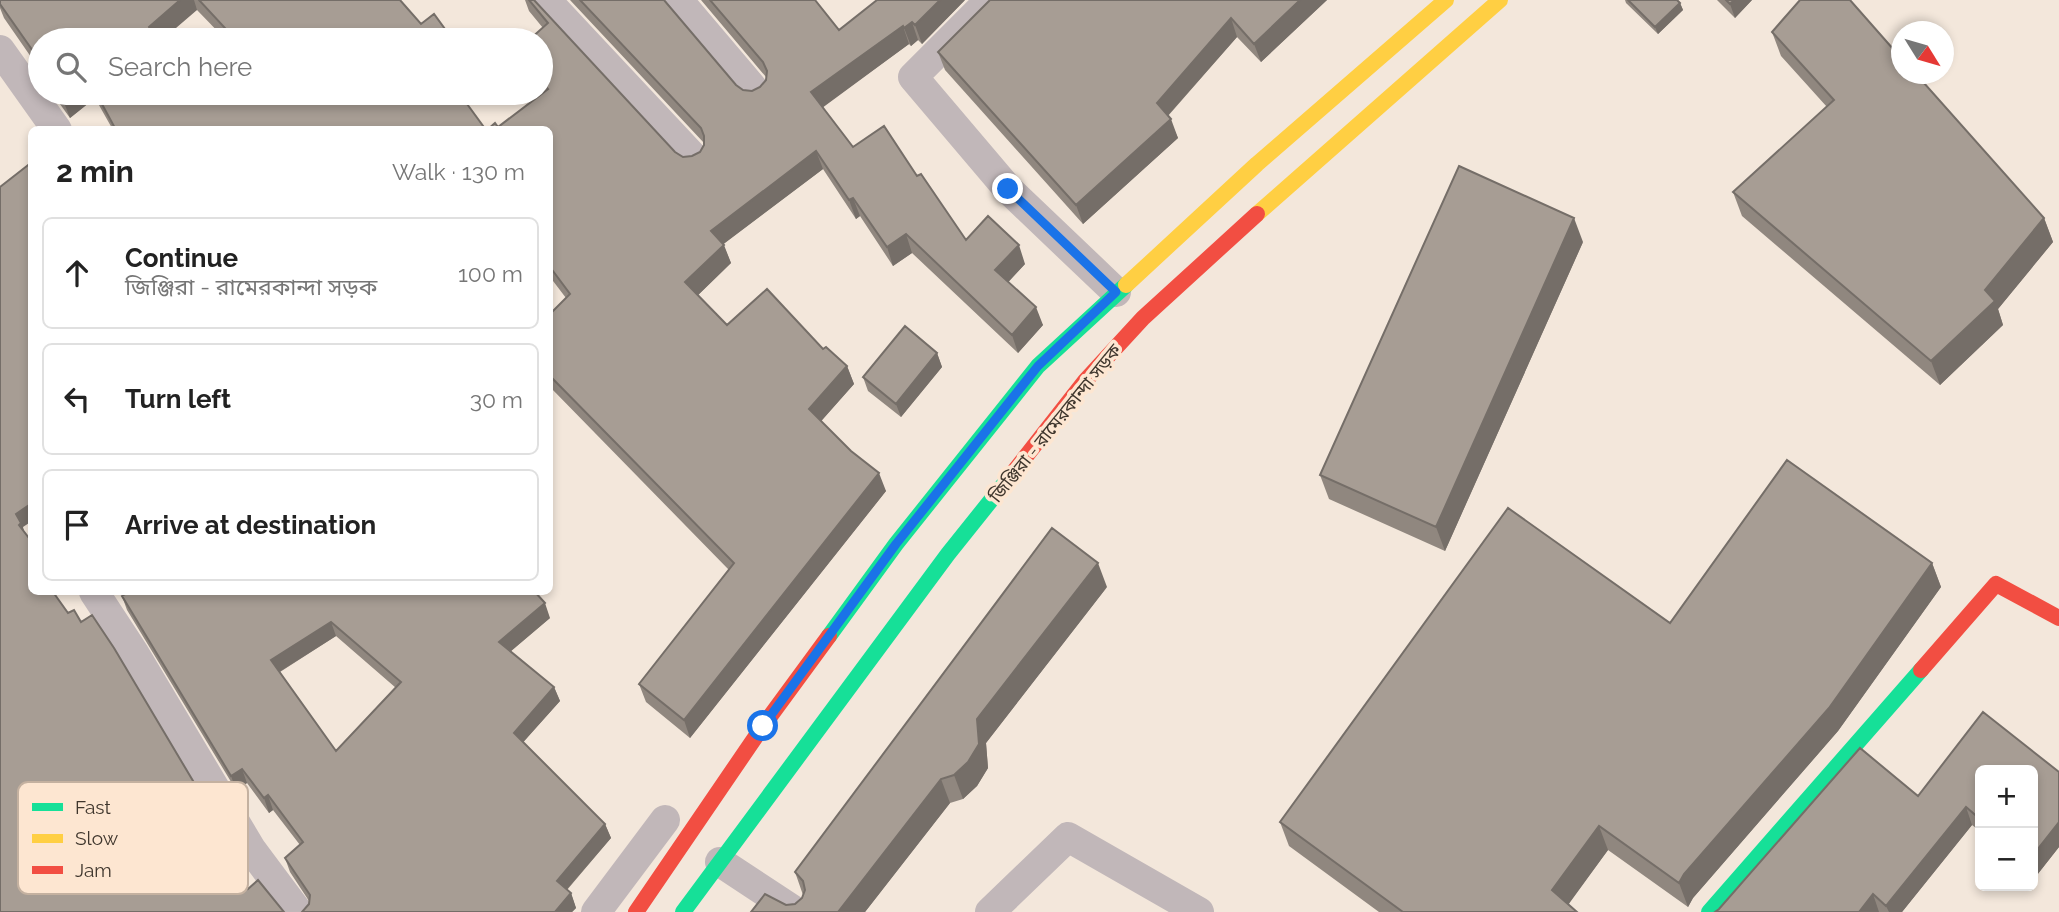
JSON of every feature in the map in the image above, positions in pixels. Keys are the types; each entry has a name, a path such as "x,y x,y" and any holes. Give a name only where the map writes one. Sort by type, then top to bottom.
{"main road":[{"name":"জিঞ্জিরা - রামেরকান্দা সড়ক","path":"682,912 948,554 1085,381 1143,318 1213,230 1446,0"},
{"name":"জিঞ্জিরা - রামেরকান্দা সড়ক","path":"636,912 763,726 896,544 1038,366 1116,292 1213,230 1500,0"},
{"path":"1709,912 1996,584 2059,618"}],"street":[{"path":"547,0 694,158"},
{"path":"678,0 756,92"},
{"path":"990,0 913,77 1008,189 1116,292"},
{"path":"0,50 28,89"},
{"path":"39,105 54,126"},
{"path":"96,595 211,782"},
{"path":"596,912 665,820"},
{"path":"990,912 1068,837 1199,912"},
{"path":"248,844 298,912"},
{"path":"720,862 796,912"}],"building":[{"path":"0,0 180,0 150,28 28,28 28,44 0,4"},
{"path":"199,0 400,0 421,24 434,14 444,28 225,28"},
{"path":"529,0 534,0 675,152 683,157 700,152 704,145 701,128 580,0 664,0 736,85 743,90 752,91 766,80 767,71 763,62 710,0 815,0 839,30 877,0 940,0 915,25 912,22 904,28 903,26 811,92 853,147 884,126 917,176 921,174 966,240 988,216 1019,245 995,270 1036,307 1012,335 906,234 887,247 853,198 849,200 816,151 711,231 724,245 685,282 727,325 767,289 823,349 826,347 847,366 809,409 851,451 879,473 684,720 639,684 734,563 553,379 553,311 570,294 553,271 553,126 499,126 527,105 553,105 553,28 542,28 548,23"},
{"path":"990,0 1300,0 1254,44 1231,18 1157,103 1171,119 1076,205 938,52"},
{"path":"1628,0 1677,0 1680,3 1655,27"},
{"path":"1800,0 1850,0 1891,47 1891,84 1925,84 2044,218 1985,290 1995,301 1931,361 1733,192 1834,100 1772,32"},
{"path":"102,105 468,105 483,126 114,126"},
{"path":"28,165 28,506 16,514 21,523 19,525 28,537 28,595 55,595 68,613 74,610 81,622 92,615 194,782 18,782 18,894 248,894 248,889 258,880 284,912 0,912 0,187"},
{"path":"1459,166 1574,218 1436,527 1320,475"},
{"path":"905,326 937,353 896,404 863,377"},
{"path":"1787,460 1932,563 1829,708 1679,883 1599,826 1552,890 1577,912 1403,912 1280,822 1508,508 1670,623"},
{"path":"1052,528 1098,563 977,719 979,744 968,762 954,775 941,779 838,912 751,912 765,894 786,905 795,904 802,898 805,890 803,881 795,872"},
{"path":"538,595 545,603 499,642 554,687 514,733 605,824 557,881 571,893 555,912 302,912 309,904 310,895 285,858 303,842 268,795 264,798 242,769 231,776 122,596","holes":["331,622 401,682 336,751 271,660"]},
{"path":"1983,712 2059,772 2059,822 2038,849 2038,765 1975,765 1975,815 1966,807 1886,906 1873,894 1859,912 1715,912 1860,748 1918,796"}],"traffic: fast":[{"path":"829,636 896,544 1038,366 1126,285"},
{"path":"683,912 948,554 1012,474"},
{"path":"1709,912 1921,670"}],"traffic: slow":[{"path":"1126,285 1257,164 1446,0"},
{"path":"1257,214 1500,0"}],"traffic: jam":[{"path":"1012,474 1085,381 1143,318 1257,214"},
{"path":"1921,670 1996,584 2059,618"},
{"path":"636,912 763,726 829,636"}],"route":[{"path":"763,726 896,544 1038,366 1116,292 1008,189"}]}
